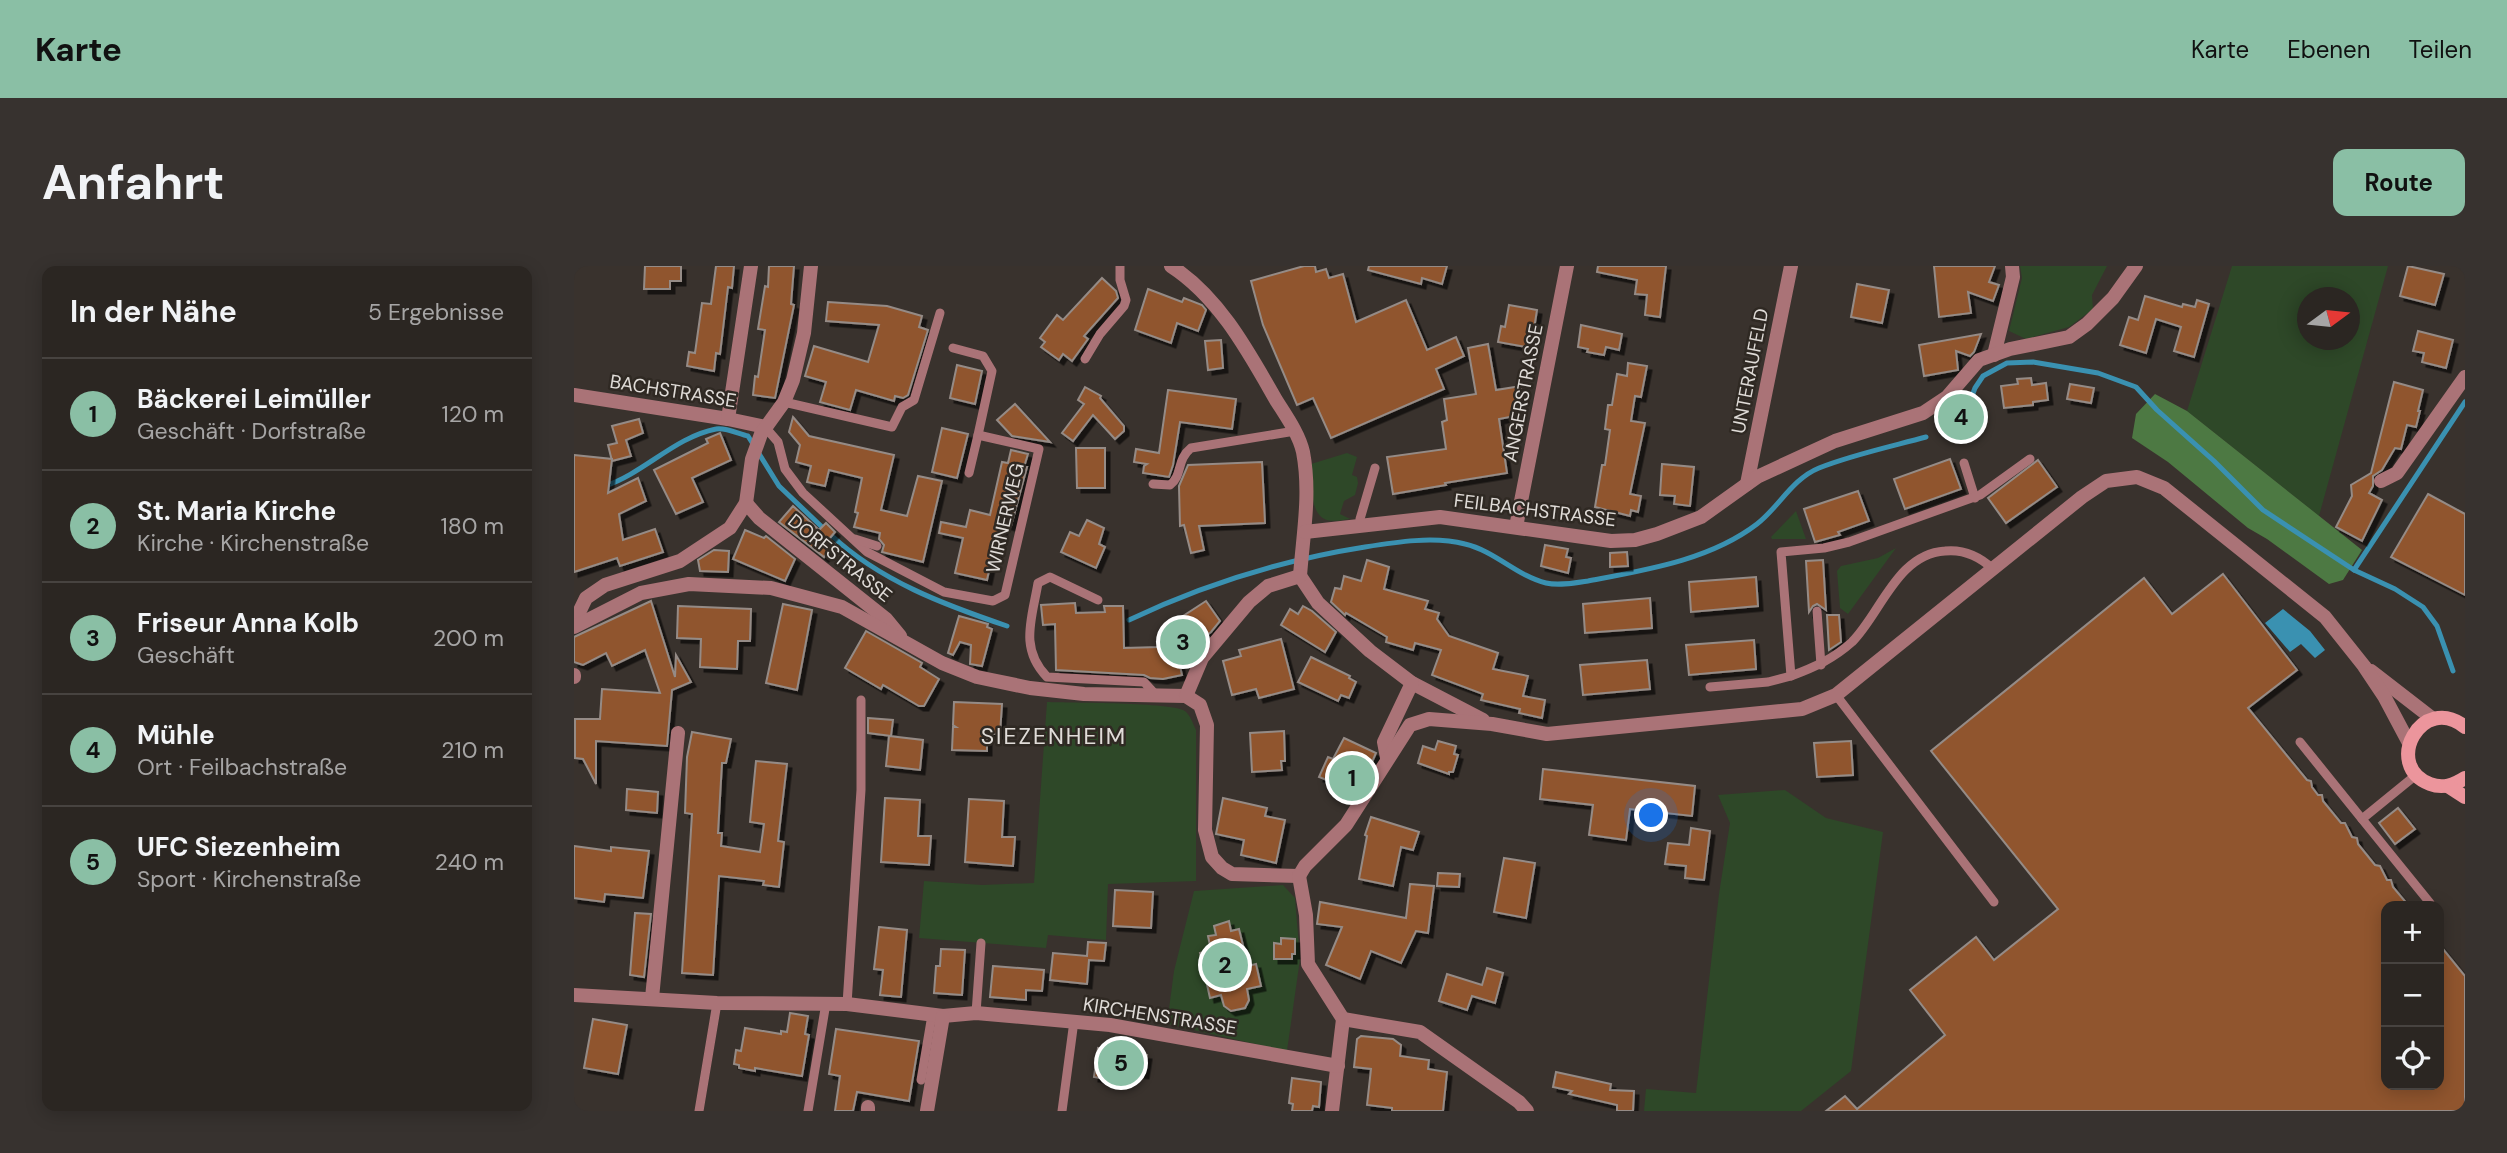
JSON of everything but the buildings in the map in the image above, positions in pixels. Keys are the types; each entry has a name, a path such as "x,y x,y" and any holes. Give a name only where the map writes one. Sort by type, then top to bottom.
{"street":[{"path":"728,419 751,266"},
{"path":"574,625 586,598 605,584 680,561 730,528 746,503 752,459 763,431 784,402 793,380 804,333 811,266"},
{"path":"1171,266 1186,276 1217,307 1257,367 1295,432 1303,456 1308,501 1300,572 1318,603 1370,651 1412,683 1492,724"},
{"name":"ANGERSTRASSE","path":"1516,527 1567,266"},
{"name":"UNTERAUFELD","path":"1747,484 1791,266"},
{"path":"1994,355 2013,277 2012,266"},
{"name":"FEILBACHSTRASSE","path":"1305,532 1440,517 1611,541 1635,540 1657,534 1701,517 1757,477 1835,441 1923,413 1947,397 1979,360 2010,349 2069,337 2087,324 2113,298 2136,266"},
{"path":"2381,481 2397,473 2465,377"},
{"name":"BACHSTRASSE","path":"574,395 728,419 763,431"},
{"path":"1332,1111 1343,1019 1308,964 1306,915 1299,876 1305,866 1346,825 1410,725 1429,719 1492,724 1547,734 1802,709 1836,695 2082,497 2106,481 2137,477 2164,488 2307,600 2342,637 2364,666 2384,696 2409,743"},
{"name":"DORFSTRASSE","path":"746,503 759,518 886,620 908,645"},
{"path":"1299,876 1233,874 1212,857 1205,830 1207,725 1200,705 1186,696 1202,658 1249,602 1269,586 1300,572"},
{"name":"DORFSTRASSE","path":"574,625 640,593 689,584 771,588 842,607 942,663 977,677 1030,688 1084,694 1186,696"},
{"path":"2364,666 2433,719"},
{"path":"1387,758 1384,742 1412,683"},
{"path":"2465,708 2460,724 2444,718 2423,724 2414,732 2408,754 2416,775 2425,782 2448,786 2465,778"},
{"path":"652,998 678,733"},
{"path":"2448,786 2465,797"},
{"name":"KIRCHENSTRASSE","path":"575,998 652,998 717,1003 826,1003 937,1016 976,1013 1074,1021 1110,1025 1338,1066"},
{"path":"927,1111 937,1016"},
{"path":"1343,1019 1420,1032 1519,1102 1527,1111"}],"lane":[{"path":"1085,359 1100,334 1124,306 1126,300 1120,280 1120,266"},
{"path":"784,402 892,427 902,407 914,400 940,313"},
{"path":"953,348 983,356 992,370 969,473"},
{"name":"WIRNERWEG","path":"763,431 778,442 785,469 803,493 867,552 944,592 993,601 1005,595 1039,449 978,435"},
{"path":"1153,484 1170,485 1176,481 1182,455 1191,448 1295,432"},
{"path":"1791,676 1781,552 1824,548 1849,542 1977,496 2030,459"},
{"path":"1964,463 1977,496"},
{"path":"1362,525 1360,519 1375,468"},
{"path":"852,538 877,546"},
{"path":"1710,687 1791,676 1835,657 1854,639 1907,567 1932,551 1959,550 1982,559 1993,569"},
{"path":"1098,600 1050,577 1038,583 1028,639 1036,666 1047,677 1144,682 1156,695"},
{"path":"1818,611 1821,665"},
{"path":"1836,695 1994,902"},
{"path":"847,1004 861,790 861,700"},
{"path":"2300,742 2428,901"},
{"path":"2362,819 2416,775"},
{"path":"976,1013 981,943"},
{"path":"699,1111 717,1003"},
{"path":"808,1111 826,1003"},
{"path":"921,1080 937,1016"},
{"path":"1062,1111 1074,1021"}],"green space":[{"path":"2020,266 2107,266 2092,295 2093,309 2069,327 2026,339 2009,331 2022,278"},
{"path":"2232,266 2388,266 2319,516 2187,411"},
{"path":"2155,394 2187,411 2362,550 2343,580 2329,584 2248,528 2168,462 2132,438 2136,414"},
{"path":"1347,453 1357,457 1352,475 1357,477 1358,483 1355,495 1344,501 1340,514 1350,519 1327,520 1321,517 1314,504 1311,464"},
{"path":"1796,511 1806,539 1772,539 1771,537"},
{"path":"1896,548 1848,614 1840,608 1837,571 1841,566 1878,558"},
{"path":"1047,702 1161,706 1187,713 1196,730 1196,881 1108,884 1106,940 1048,935 1046,948 919,938 924,881 982,885 1034,883"},
{"path":"1785,790 1826,818 1883,832 1851,1071 1801,1111 1644,1111 1646,1089 1696,1093 1730,823 1718,795"},
{"path":"1283,885 1295,898 1300,959 1287,1051 1167,1024 1174,971 1194,891"}],"water":[{"path":"2283,609 2310,631 2325,650 2315,658 2301,644 2290,652 2265,623"}],"waterway":[{"path":"1946,432 1962,422 1975,388 1983,376 2007,363 2033,362 2098,373 2136,387 2263,510 2354,570 2395,589 2423,607 2437,626 2453,671"},
{"path":"2354,570 2465,402"},
{"path":"605,486 633,473 687,439 701,433 724,429 748,436 779,486 822,527"},
{"path":"1129,620 1186,595 1274,566 1334,552 1402,542 1441,540 1476,547 1535,580 1551,584 1588,581 1655,568 1698,555 1739,536 1765,517 1801,479 1819,468 1926,437"},
{"path":"831,535 870,566 914,590 1007,626"}],"place":[{"name":"Mühle","path":"1961,417"},
{"name":"Friseur Anna Kolb","path":"1183,642"},
{"name":"Bäckerei Leimüller","path":"1352,778"},
{"name":"St. Maria Kirche","path":"1225,965"},
{"name":"UFC Siezenheim","path":"1121,1063"}],"district":[{"name":"SIEZENHEIM","path":"1054,736"}]}
